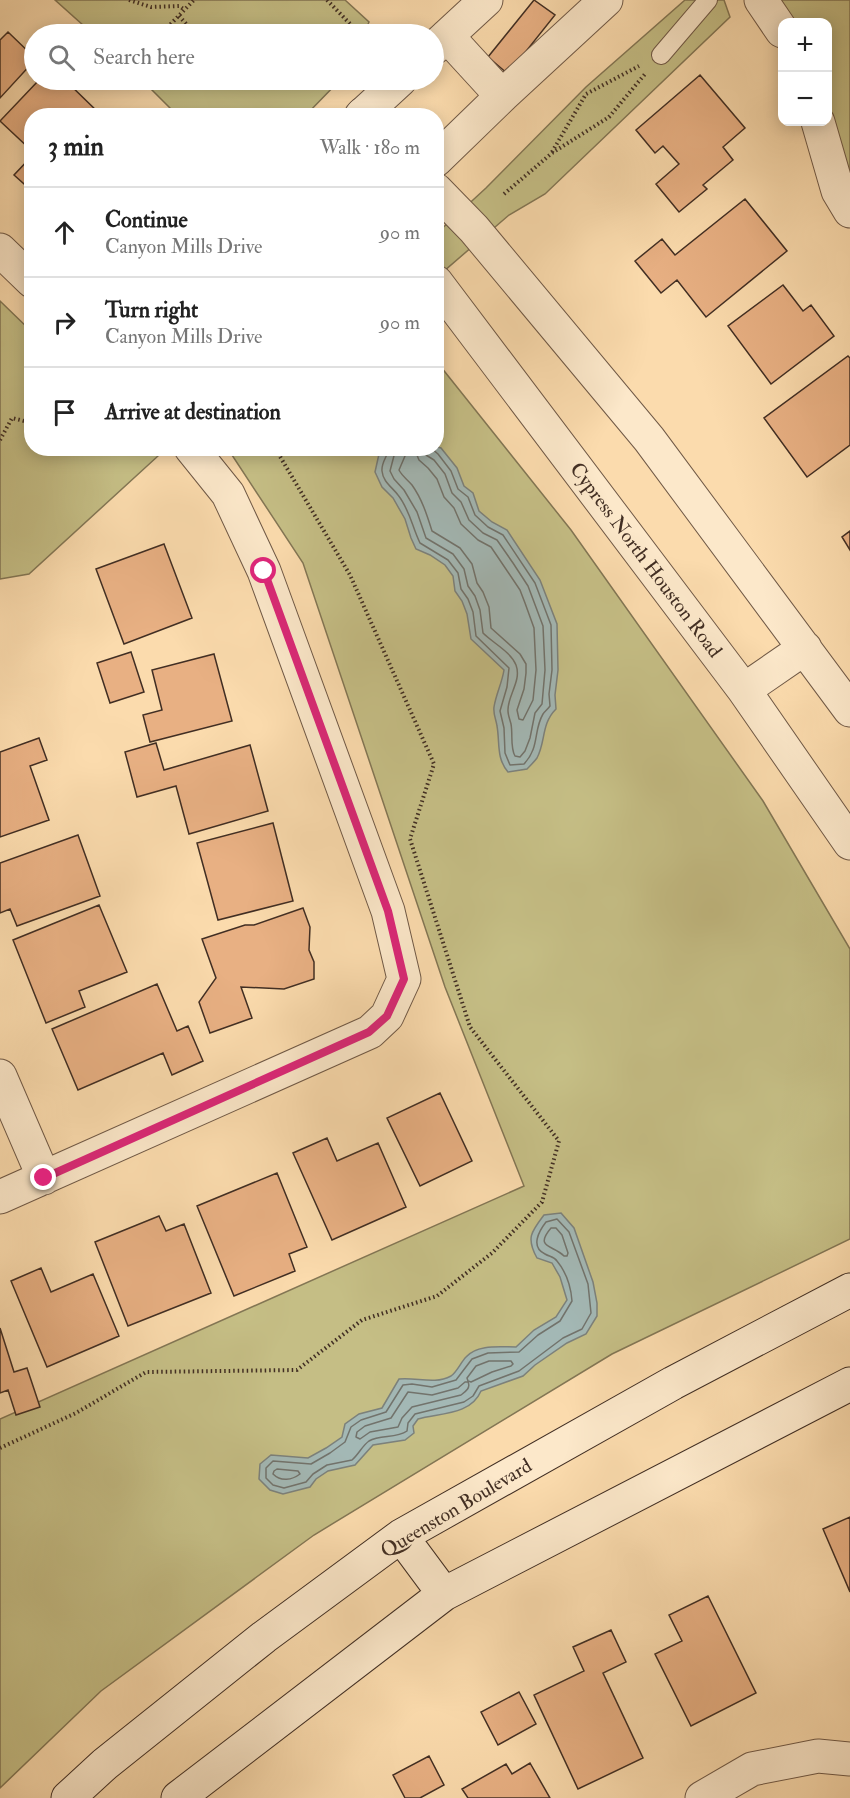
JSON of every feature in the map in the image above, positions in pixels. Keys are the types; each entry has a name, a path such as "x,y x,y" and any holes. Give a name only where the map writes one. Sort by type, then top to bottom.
{"street":[{"path":"444,38 486,0"},
{"path":"761,0 778,24"},
{"path":"444,152 593,4"},
{"path":"444,45 502,96"},
{"path":"370,108 389,90"},
{"path":"819,126 838,191 850,210"},
{"path":"444,198 474,229 649,439 850,710"},
{"path":"0,250 24,273"},
{"name":"Cypress North Houston Road","path":"444,293 744,690 850,843"},
{"path":"0,1197 369,1032 387,1016 404,979 388,911 264,571 228,494 197,456"},
{"path":"744,690 805,648"},
{"path":"0,1076 44,1178"},
{"name":"Queenston Boulevard","path":"68,1798 105,1764 264,1637 401,1536 673,1383 850,1290"},
{"path":"178,1798 444,1594 850,1384"},
{"path":"401,1536 444,1594"},
{"path":"702,1798 752,1769 818,1756 850,1759"}],"lane":[{"path":"661,55 708,0"}],"path":[{"path":"129,0 151,7 179,6 185,10"},
{"path":"170,24 194,0"},
{"path":"327,0 350,24"},
{"path":"178,16 186,24"},
{"path":"552,153 586,94 661,55"},
{"path":"504,194 552,153 609,117 661,55"},
{"path":"0,440 12,418 24,421"}],"shaded area":[{"path":"55,0 345,0 369,22 368,24 82,24"},
{"path":"685,0 724,0 730,17 545,194 509,215 444,271 444,227 486,188 586,87"},
{"path":"779,0 850,0 850,186 829,126 832,126 832,18 790,18"},
{"path":"152,90 330,90 313,108 170,108"},
{"path":"0,301 24,324 24,456 158,456 29,574 0,579"},
{"path":"444,371 571,530 763,801 850,949 850,1239 612,1354 314,1535 101,1691 0,1788 0,1419 524,1186 445,987 303,563 233,456 444,456"}],"water":[{"path":"444,452 457,468 464,486 473,493 479,511 492,522 507,530 540,580 557,624 556,709 548,721 537,758 527,769 508,772 500,756 494,710 504,670 471,639 467,614 455,591 453,576 445,565 416,549 405,519 393,498 382,487 375,472 379,456 444,456"},
{"path":"561,1213 574,1228 593,1282 597,1316 586,1334 567,1343 523,1376 481,1391 470,1405 454,1412 418,1419 413,1426 414,1433 405,1440 373,1445 355,1465 328,1471 316,1479 310,1487 283,1494 270,1490 259,1479 260,1464 271,1455 308,1458 342,1437 345,1424 359,1414 382,1408 399,1379 445,1379 451,1376 464,1359 476,1350 489,1347 516,1347 534,1330 556,1317 567,1300 560,1277 552,1263 537,1258 531,1240 533,1231 544,1215"}],"building":[{"path":"534,0 555,15 508,74 488,57"},
{"path":"8,32 24,47 24,72 0,98 0,40"},
{"path":"700,75 745,128 723,147 733,160 703,185 707,189 679,212 656,184 679,164 663,146 655,153 636,130"},
{"path":"29,90 75,90 94,108 24,108 24,144 0,121"},
{"path":"24,164 24,184 14,175"},
{"path":"745,199 787,251 706,317 677,280 661,293 635,261 662,239 675,255"},
{"path":"783,285 803,311 811,305 834,336 771,384 728,326"},
{"path":"848,356 850,358 850,445 807,477 764,418"},
{"path":"850,531 850,550 842,537"},
{"path":"164,544 192,618 124,644 96,569"},
{"path":"131,652 144,692 110,703 97,663"},
{"path":"214,654 232,721 150,742 143,715 162,710 152,670"},
{"path":"39,738 47,760 30,766 49,820 0,837 0,752"},
{"path":"156,743 164,770 250,745 268,811 189,834 176,786 137,797 125,752"},
{"path":"273,823 293,901 218,920 197,843"},
{"path":"78,835 100,896 17,926 10,909 0,913 0,863"},
{"path":"99,905 127,972 79,991 85,1007 46,1023 13,940"},
{"path":"303,908 310,927 309,950 314,962 314,979 284,989 241,987 252,1018 210,1033 199,1002 216,978 202,939 245,925 254,925"},
{"path":"157,984 177,1031 188,1026 203,1061 172,1075 163,1053 78,1090 52,1029"},
{"path":"440,1093 472,1161 420,1186 387,1118"},
{"path":"327,1138 337,1161 378,1143 406,1207 332,1240 293,1153"},
{"path":"277,1173 307,1247 289,1254 295,1271 234,1296 197,1206"},
{"path":"159,1216 166,1231 184,1224 211,1293 128,1326 95,1242"},
{"path":"41,1268 51,1292 93,1274 119,1336 47,1367 11,1281"},
{"path":"0,1328 14,1372 27,1368 40,1407 16,1415 8,1390 0,1393"},
{"path":"850,1517 850,1592 823,1529"},
{"path":"708,1596 756,1693 691,1726 655,1654 682,1641 669,1615"},
{"path":"611,1630 626,1662 603,1673 643,1758 578,1789 534,1695 584,1671 573,1647"},
{"path":"519,1692 536,1724 498,1745 481,1712"},
{"path":"429,1756 444,1785 420,1798 405,1798 393,1775"},
{"path":"530,1763 550,1798 468,1798 462,1789 506,1764 512,1774"}],"route":[{"path":"44,1178 369,1032 387,1016 404,979 388,911 264,571"}]}
